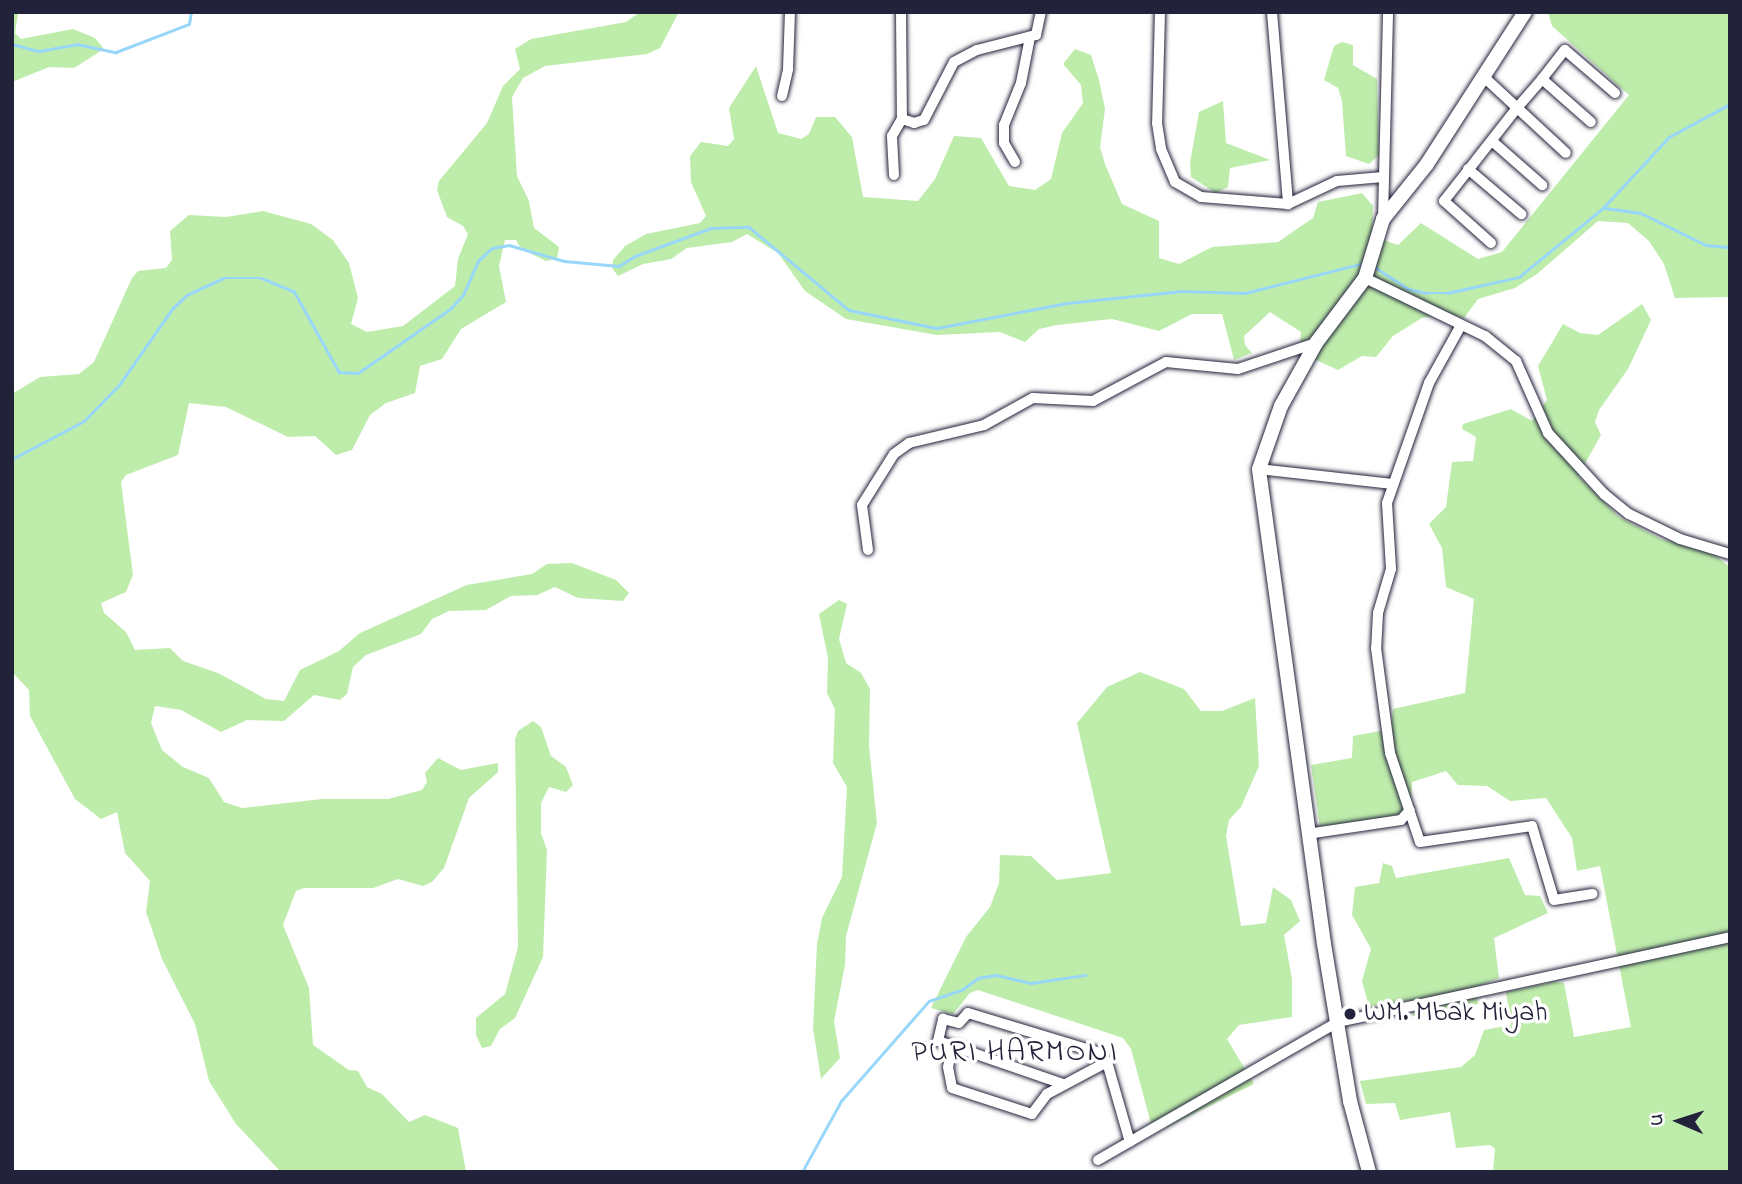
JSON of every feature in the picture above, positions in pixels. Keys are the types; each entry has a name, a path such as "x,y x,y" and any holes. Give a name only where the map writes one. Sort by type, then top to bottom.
{"street":[{"path":"782,96 789,69 790,12"},
{"path":"894,175 892,136 902,119 901,12"},
{"path":"902,119 914,123 924,120 954,62 976,50 1038,33 1041,12"},
{"path":"1160,12 1157,123 1161,149 1175,182 1201,197 1288,204 1337,181 1383,177"},
{"path":"1272,12 1288,204"},
{"path":"1368,1172 1350,1101 1307,834 1259,469 1281,406 1316,343 1368,267 1383,219 1388,12"},
{"path":"1383,219 1485,78 1525,12"},
{"path":"1015,162 1004,143 1004,125 1021,83 1030,37"},
{"path":"1491,243 1444,201 1517,108 1566,50 1615,93"},
{"path":"1485,78 1566,153"},
{"path":"1542,79 1591,122"},
{"path":"1492,141 1542,185"},
{"path":"1468,169 1521,214"},
{"path":"1368,267 1460,327 1485,336 1516,361 1548,433 1604,494 1642,523 1730,554"},
{"path":"1460,327 1429,383 1392,484 1386,520 1391,569 1378,613 1376,648 1390,753 1420,842 1532,826 1554,900 1593,894"},
{"path":"868,550 862,505 894,454 909,443 984,425 1033,398 1093,401 1166,362 1184,360 1226,370 1316,343"},
{"path":"1259,469 1392,484"},
{"path":"1307,834 1401,820 1410,810"},
{"path":"1098,1160 1338,1022 1730,937"},
{"path":"1063,1084 952,1047 937,1039 943,1019 959,1023 968,1013 1100,1053 1107,1062 1130,1142"},
{"path":"952,1047 948,1068 950,1084 956,1089 1031,1114 1044,1097 1063,1084 1107,1062"}],"green space":[{"path":"12,12 18,14 15,33 21,39 73,29 95,38 104,49 74,68 49,67 12,82"},
{"path":"640,12 679,12 660,48 647,54 545,66 523,78 512,97 517,176 529,201 534,228 559,247 557,259 546,261 521,249 516,240 505,240 499,266 506,302 461,329 442,359 420,366 415,393 386,403 370,415 352,450 336,455 315,436 288,437 226,407 189,403 178,455 126,475 121,482 133,575 126,592 101,603 104,613 126,632 135,650 170,648 183,661 218,673 266,699 284,701 300,670 339,651 360,633 467,585 532,574 547,564 572,563 616,580 629,593 623,601 578,598 555,587 537,595 511,596 486,610 449,611 432,619 421,634 366,655 353,667 347,694 340,700 314,695 284,721 247,720 221,732 181,710 155,706 151,723 162,750 183,767 209,778 224,802 242,808 322,799 388,799 422,790 427,782 425,773 438,758 461,770 498,763 498,772 469,798 444,868 432,882 423,886 398,879 373,888 304,888 296,891 283,925 309,988 313,1045 349,1070 358,1071 367,1087 382,1094 409,1122 425,1115 458,1128 466,1172 281,1172 236,1124 209,1081 195,1024 162,959 146,912 150,881 125,853 117,812 101,819 75,799 30,716 29,690 13,673 12,394 40,377 79,374 94,362 132,278 138,271 166,268 172,260 170,231 189,215 226,217 263,211 311,224 333,240 349,263 358,298 351,324 367,332 403,326 455,286 458,259 468,234 463,226 447,217 437,190 439,181 487,123 503,86 520,69 515,49 531,39 626,22"},
{"path":"1548,12 1730,12 1730,297 1675,298 1664,264 1649,241 1628,223 1598,221 1537,274 1515,288 1478,299 1464,318 1447,313 1422,318 1393,336 1376,357 1362,356 1338,370 1299,352 1301,332 1270,312 1244,336 1245,345 1252,353 1234,360 1222,314 1192,314 1159,331 1112,319 1057,325 1039,329 1025,342 1000,332 937,335 846,319 805,291 778,253 747,234 732,242 687,248 671,259 643,264 618,276 612,268 613,260 625,246 646,234 700,223 706,216 691,182 690,156 701,142 728,146 734,139 729,108 756,66 778,133 801,139 809,134 816,117 835,117 852,137 863,197 918,201 935,179 954,136 981,138 1009,186 1035,190 1051,179 1062,133 1083,103 1081,85 1063,64 1075,49 1091,55 1099,80 1105,109 1100,147 1105,164 1122,204 1159,221 1159,258 1179,264 1212,247 1278,242 1313,218 1318,202 1362,193 1373,206 1372,236 1398,245 1421,223 1478,259 1502,252 1629,95 1552,26"},
{"path":"1342,42 1353,45 1353,65 1377,79 1379,155 1369,164 1346,156 1342,101 1338,88 1324,80 1334,46"},
{"path":"1223,101 1226,143 1270,160 1230,168 1228,187 1216,193 1191,177 1190,163 1199,112"},
{"path":"1642,304 1651,320 1628,369 1599,410 1595,422 1601,435 1578,476 1619,517 1661,539 1708,550 1730,567 1730,1172 1493,1172 1495,1149 1490,1145 1456,1148 1450,1112 1400,1120 1395,1103 1366,1104 1360,1081 1461,1067 1475,1055 1484,1030 1511,1025 1506,992 1554,982 1564,983 1574,1037 1631,1027 1600,866 1577,871 1572,838 1546,798 1510,801 1487,786 1458,785 1446,771 1412,782 1411,802 1402,814 1320,828 1311,765 1352,758 1353,736 1391,729 1393,709 1465,693 1474,599 1446,587 1442,548 1429,524 1446,507 1452,462 1473,461 1476,437 1462,429 1463,424 1511,409 1532,421 1547,400 1538,366 1563,324 1580,333 1598,335"},
{"path":"839,600 847,604 839,639 846,663 861,673 870,689 869,746 877,823 846,936 845,965 834,1021 840,1058 821,1079 813,1028 817,944 822,918 842,877 847,787 833,763 835,709 827,693 828,658 819,614"},
{"path":"1140,672 1184,689 1201,711 1222,711 1255,698 1259,766 1241,807 1229,820 1226,836 1241,926 1266,923 1273,887 1291,900 1300,921 1284,935 1292,979 1292,1017 1239,1025 1227,1039 1254,1084 1167,1127 1164,1118 1151,1124 1131,1049 1123,1038 978,990 970,993 953,1014 931,1008 966,937 990,907 999,883 1000,855 1031,856 1057,880 1111,873 1077,723 1107,687"},
{"path":"533,721 541,727 551,756 566,767 573,785 566,792 549,787 541,803 541,833 547,850 543,957 515,1018 500,1029 491,1046 482,1048 476,1035 476,1018 505,994 518,947 515,739 518,731"},
{"path":"1509,858 1525,895 1540,896 1548,913 1494,938 1499,978 1475,987 1478,1004 1413,1016 1410,1000 1369,1007 1362,981 1371,949 1352,915 1355,887 1379,883 1383,863 1392,866 1396,878"}],"waterway":[{"path":"12,44 39,51 77,44 116,52 189,24 191,12"},
{"path":"1373,266 1409,289 1427,293 1447,293 1519,277 1603,208 1669,137 1730,104"},
{"path":"1605,208 1641,213 1706,245 1730,247"},
{"path":"12,459 84,421 119,385 173,308 187,295 223,278 261,278 294,291 339,372 358,373 450,309 463,295 478,261 492,248 509,245 564,261 619,266 635,256 711,228 749,227 849,310 937,328 1067,303 1181,291 1245,293 1364,263"},
{"path":"802,1172 841,1101 929,1001 963,989 978,978 996,975 1031,983 1085,975"}],"place":[{"name":"WM. Mbak Miyah","path":"1350,1014"}],"district":[{"name":"PURI HARMONI","path":"1015,1053"}]}
